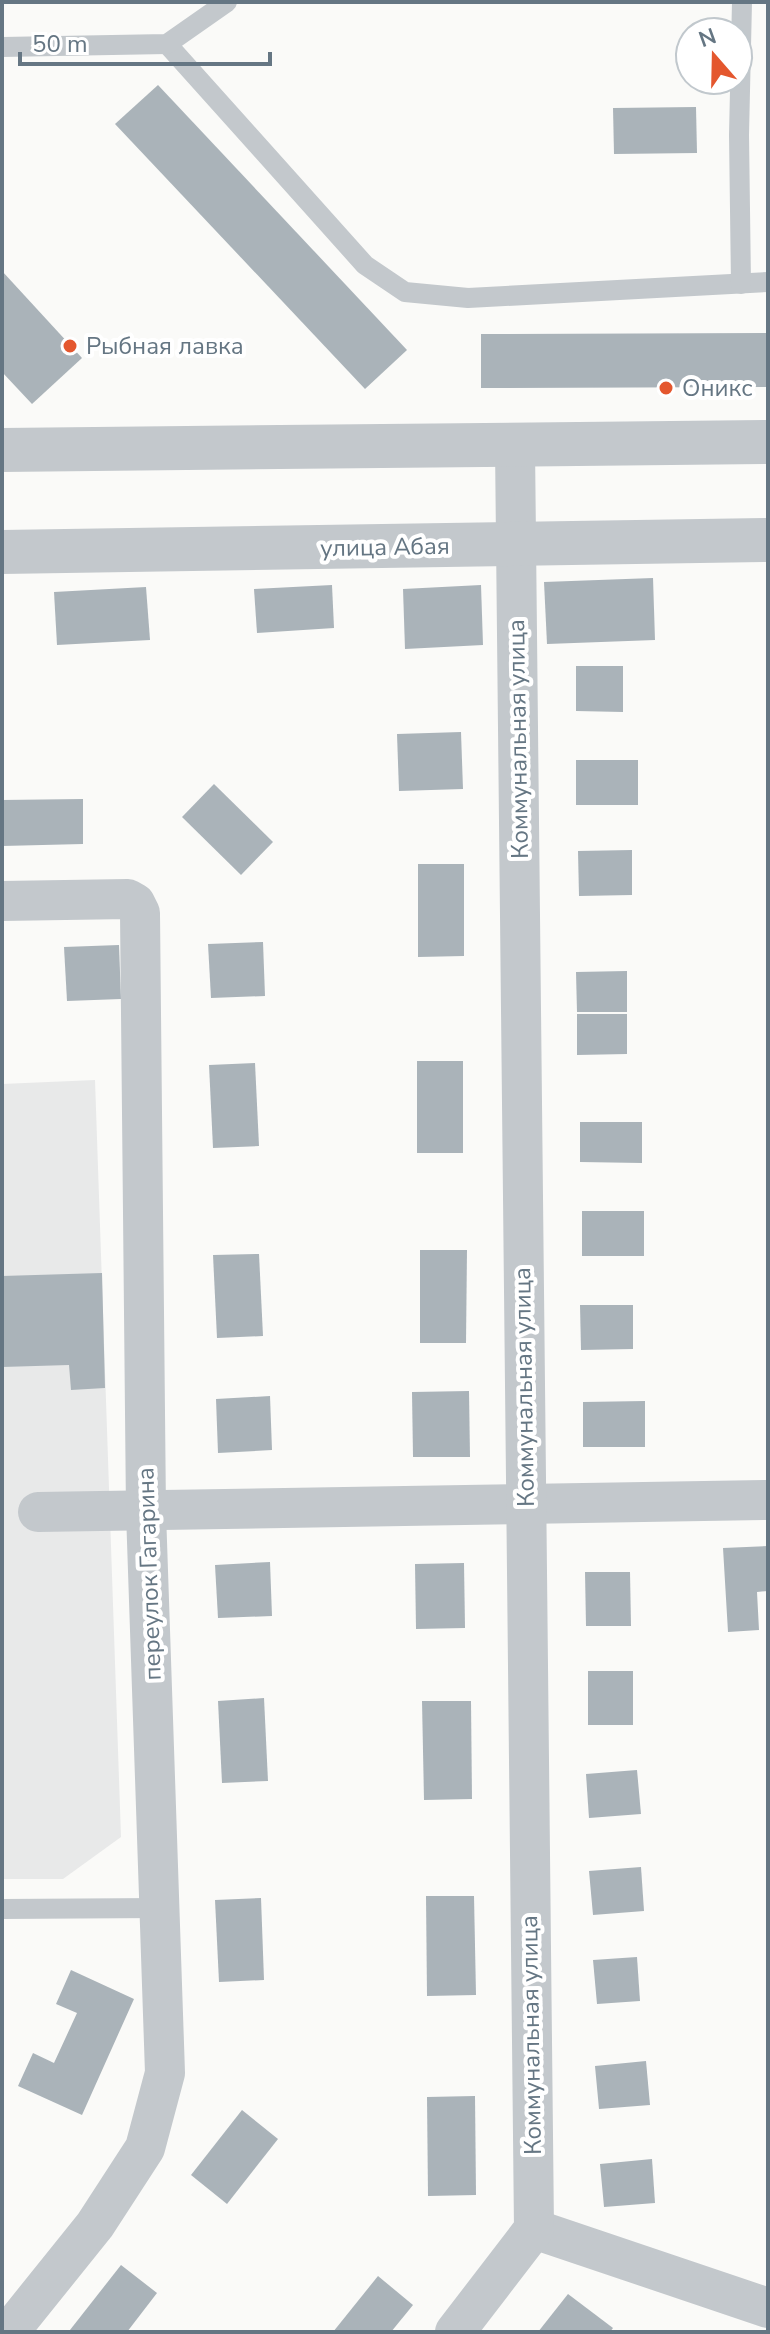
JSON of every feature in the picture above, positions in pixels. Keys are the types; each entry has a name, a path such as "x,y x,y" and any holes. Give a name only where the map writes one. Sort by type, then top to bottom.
{"street":[{"path":"2,450 768,442"},
{"name":"Коммунальная улица","path":"515,446 534,2229"},
{"name":"улица Абая","path":"2,552 768,540"},
{"name":"переулок Гагарина","path":"2,901 128,899 135,903 140,913 146,1512 165,2073 145,2148 95,2225 9,2332"},
{"path":"38,1512 768,1500"},
{"path":"455,2332 534,2229 768,2308"}],"lane":[{"path":"2,47 167,44 227,2"},
{"path":"741,284 739,135 742,2"},
{"path":"167,44 365,265 405,292 468,298 768,282"},
{"path":"2,1909 159,1908"}],"shaded area":[{"path":"95,1080 121,1837 63,1879 2,1879 2,1084"}],"building":[{"path":"158,85 407,350 365,389 115,124"},
{"path":"696,107 697,153 614,154 613,108"},
{"path":"2,271 82,358 32,404 2,372"},
{"path":"768,333 768,387 481,388 481,334"},
{"path":"653,578 655,640 547,644 544,582"},
{"path":"332,585 334,628 257,633 254,589"},
{"path":"481,585 483,645 405,649 403,589"},
{"path":"146,587 150,640 57,645 54,592"},
{"path":"576,666 623,666 623,712 576,711"},
{"path":"461,732 463,789 399,791 397,734"},
{"path":"576,760 638,760 638,805 576,805"},
{"path":"214,784 273,842 241,875 182,817"},
{"path":"83,799 83,844 2,846 2,800"},
{"path":"632,850 632,895 579,896 578,851"},
{"path":"418,864 464,864 464,956 418,957"},
{"path":"263,942 265,996 211,998 208,944"},
{"path":"119,945 121,999 67,1001 64,947"},
{"path":"627,971 627,1012 577,1012 576,972"},
{"path":"577,1014 627,1014 627,1054 577,1055"},
{"path":"417,1061 463,1061 463,1153 417,1153"},
{"path":"255,1063 259,1146 213,1148 209,1065"},
{"path":"580,1122 642,1122 642,1163 580,1162"},
{"path":"582,1211 644,1211 644,1256 582,1256"},
{"path":"420,1250 467,1250 466,1343 420,1343"},
{"path":"259,1254 263,1336 217,1338 213,1255"},
{"path":"102,1273 105,1388 71,1390 69,1365 2,1367 2,1276"},
{"path":"580,1305 633,1305 633,1349 581,1350"},
{"path":"469,1391 470,1457 413,1457 412,1392"},
{"path":"270,1396 272,1450 218,1453 216,1399"},
{"path":"645,1401 645,1447 583,1447 583,1402"},
{"path":"768,1546 768,1591 757,1592 759,1630 728,1632 723,1548"},
{"path":"270,1562 272,1616 218,1618 215,1565"},
{"path":"464,1563 465,1628 416,1629 415,1564"},
{"path":"585,1572 630,1572 631,1626 586,1626"},
{"path":"588,1671 633,1671 633,1725 588,1725"},
{"path":"264,1698 268,1781 222,1783 218,1701"},
{"path":"422,1701 471,1701 472,1799 424,1800"},
{"path":"637,1770 641,1814 589,1818 586,1774"},
{"path":"641,1867 644,1911 593,1915 589,1871"},
{"path":"426,1896 474,1896 476,1995 427,1996"},
{"path":"261,1898 264,1980 219,1982 215,1900"},
{"path":"637,1957 640,2001 597,2004 593,1960"},
{"path":"71,1970 134,1999 82,2115 18,2086 33,2053 54,2063 77,2013 56,2004"},
{"path":"646,2061 650,2105 599,2109 595,2066"},
{"path":"475,2096 476,2195 428,2196 427,2097"},
{"path":"242,2110 278,2139 227,2204 191,2175"},
{"path":"652,2159 655,2203 604,2207 600,2164"},
{"path":"121,2265 157,2293 127,2332 72,2332 70,2330"},
{"path":"378,2276 413,2305 391,2332 333,2332"},
{"path":"568,2294 613,2328 610,2332 538,2332"}],"place":[{"name":"Рыбная лавка","path":"70,346"},
{"name":"Оникс","path":"666,388"}]}
